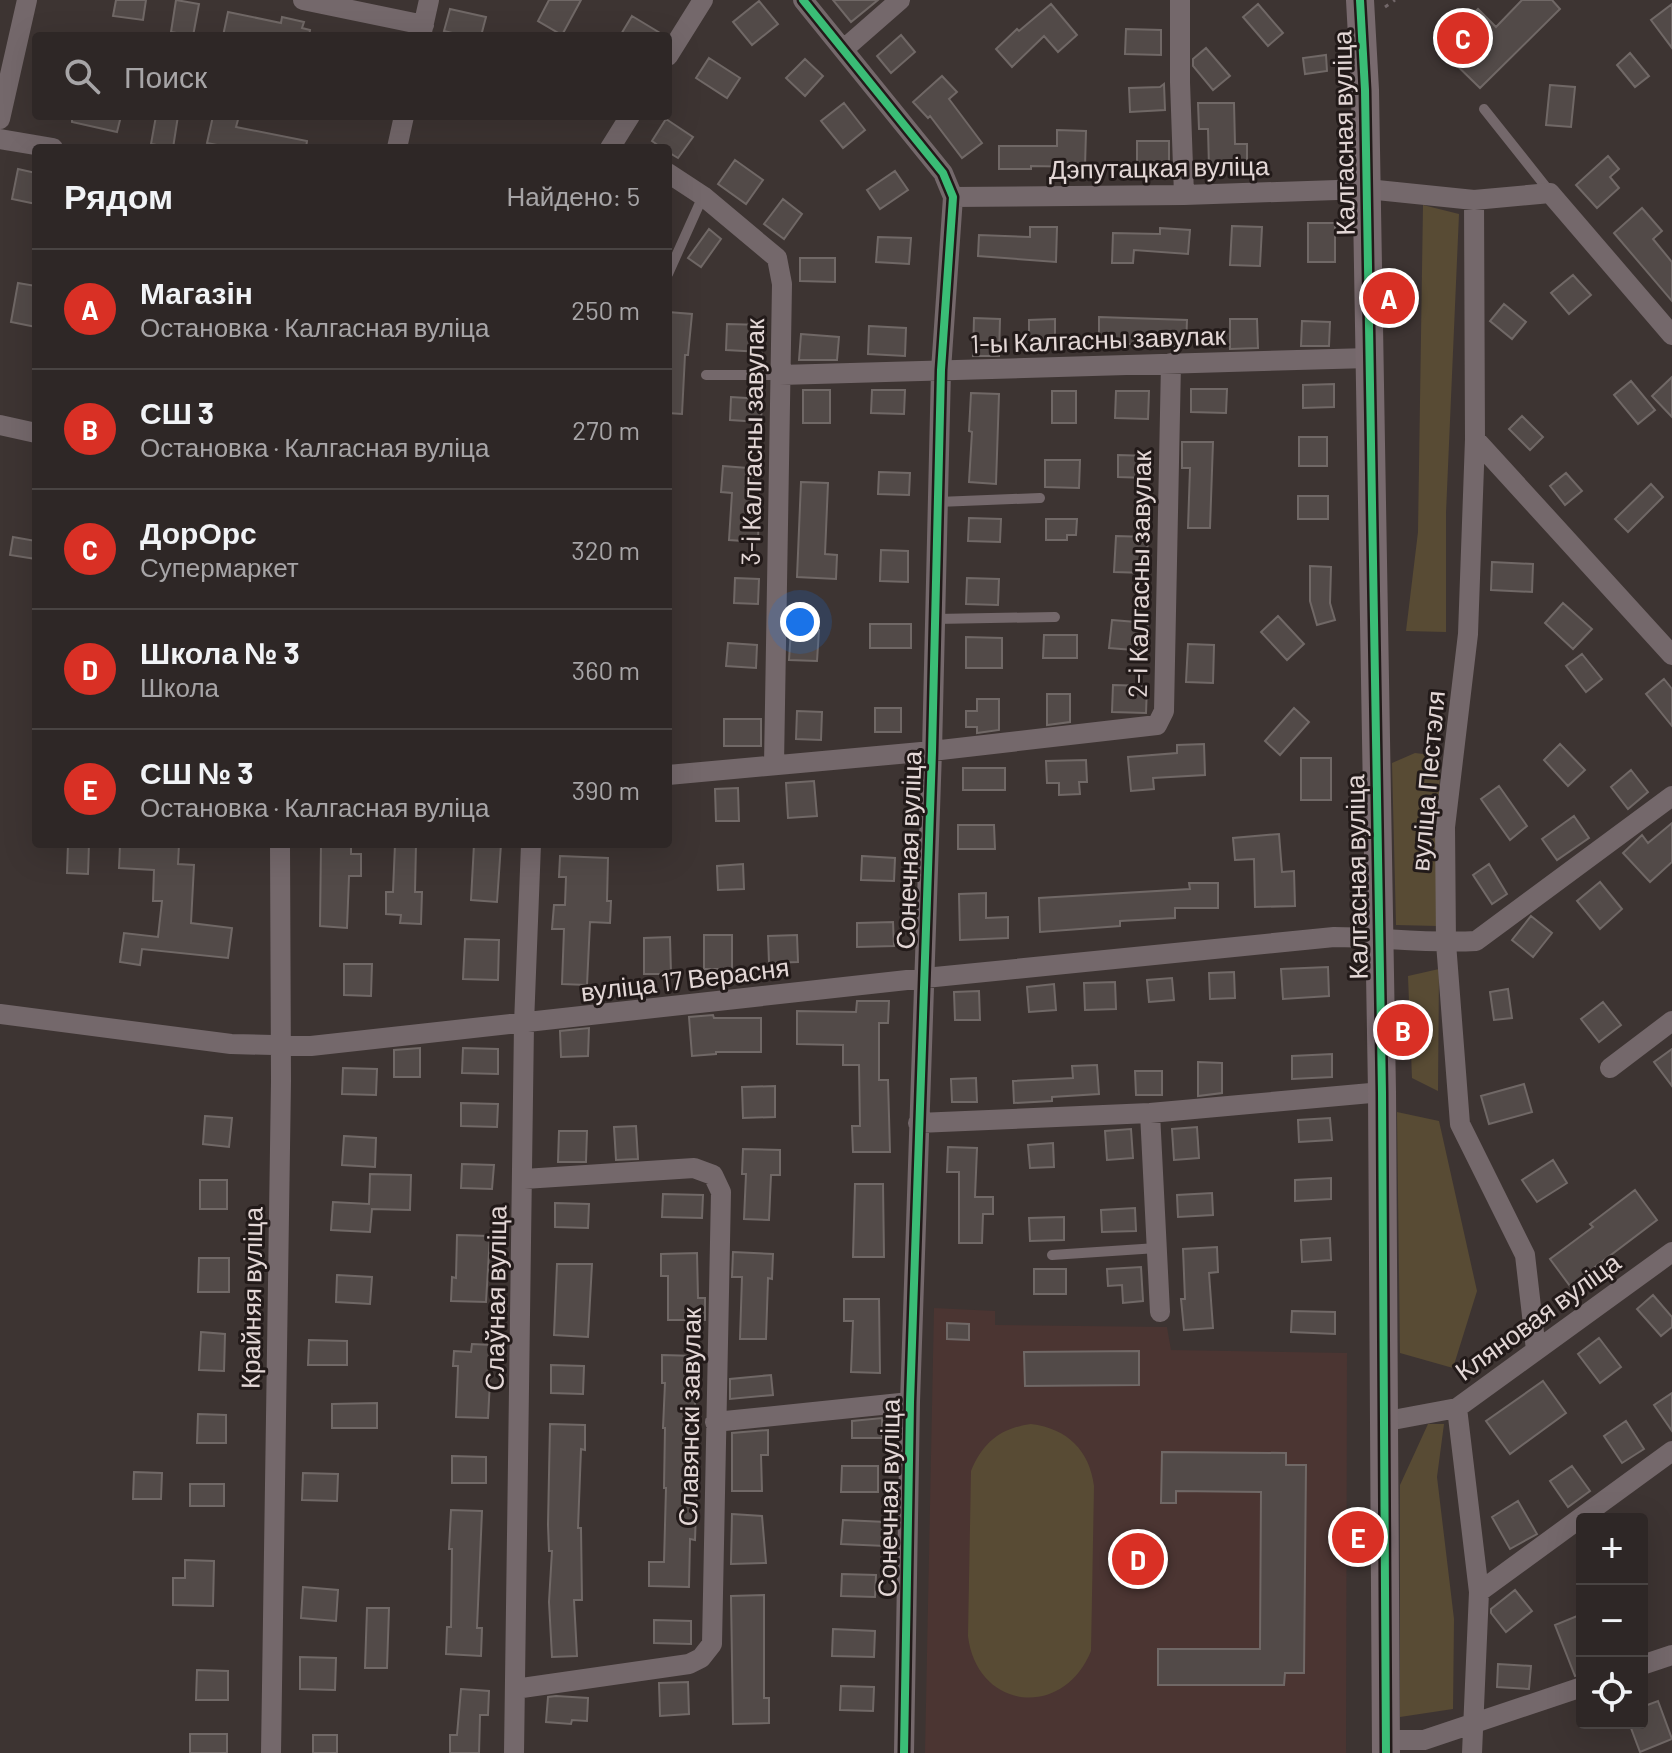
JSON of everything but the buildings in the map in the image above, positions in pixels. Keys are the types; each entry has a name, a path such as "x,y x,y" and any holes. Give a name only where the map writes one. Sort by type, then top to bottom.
{"street":[{"path":"0,119 27,0"},
{"path":"303,0 423,30 429,0"},
{"path":"672,50 703,0"},
{"path":"803,0 943,173 953,197"},
{"path":"844,49 900,0"},
{"path":"1180,0 1184,195"},
{"name":"Калгасная вуліца","path":"1360,0 1367,189 1377,937 1382,1092 1386,1747"},
{"path":"398,144 403,120"},
{"path":"619,144 628,120"},
{"path":"0,139 32,144"},
{"name":"3-і Калгасны завулак","path":"672,176 703,196 777,258 782,284 774,765"},
{"name":"Дэпутацкая вуліца","path":"953,197 1184,195 1367,189 1474,200 1550,193"},
{"path":"1550,193 1672,335"},
{"name":"Сонечная вуліца","path":"904,1753 910,1402 932,751 941,370 953,197"},
{"name":"вуліца Пестэля","path":"1474,200 1475,439 1468,634 1445,827 1446,943 1460,1124 1525,1255 1536,1350"},
{"name":"1-ы Калгасны завулак","path":"780,375 1369,358"},
{"name":"2-і Калгасны завулак","path":"672,775 932,751 1157,725 1164,711 1171,363"},
{"path":"0,425 32,432"},
{"path":"1475,439 1672,655"},
{"name":"вуліца 17 Верасня","path":"0,1014 231,1044 311,1046 925,978 1334,937 1446,943 1476,941 1672,796"},
{"name":"Крайняя вуліца","path":"271,1753 282,1046 280,848"},
{"name":"Слаўная вуліца","path":"514,1753 524,1024 531,848"},
{"path":"1610,1068 1672,1021"},
{"path":"918,1123 1150,1113 1382,1092"},
{"path":"1150,1113 1160,1312"},
{"name":"Славянскі завулак","path":"515,1689 689,1664 701,1658 712,1644 721,1192 713,1175 694,1168 524,1179"},
{"name":"Кляновая вуліца","path":"1382,1422 1457,1408 1672,1252"},
{"path":"715,1422 910,1402"},
{"path":"1457,1408 1479,1592 1472,1753"},
{"path":"1479,1592 1672,1451"},
{"path":"1648,1663 1672,1655"},
{"path":"1386,1747 1472,1726 1576,1689"}],"lane":[{"path":"1484,109 1550,193"},
{"path":"672,265 703,196"},
{"path":"706,375 780,375"},
{"path":"938,502 1040,498"},
{"path":"935,619 1055,617"},
{"path":"1052,1255 1157,1248"}],"shaded area":[{"path":"1423,205 1459,214 1446,513 1446,632 1406,631 1418,532"},
{"path":"1415,753 1440,756 1438,926 1396,925 1392,763"},
{"path":"1439,969 1438,1091 1412,1078 1408,976"},
{"path":"1397,1112 1439,1121 1477,1291 1453,1368 1400,1353"},
{"path":"934,1308 995,1311 995,1325 1167,1327 1171,1350 1347,1353 1346,1753 925,1753"},
{"path":"1031,1424 1066,1436 1082,1452 1091,1473 1094,1486 1091,1651 1078,1673 1061,1688 1042,1696 1022,1697 1003,1691 987,1679 975,1661 968,1636 971,1471 981,1452 994,1438 1011,1429"},
{"path":"1428,1424 1444,1424 1437,1477 1454,1619 1453,1709 1400,1717 1400,1485"}],"cycle path":[{"path":"803,0 943,173 953,197 941,370 932,751 910,1402 904,1753"},
{"path":"1360,0 1365,90 1382,1092 1386,1753"}],"place":[{"name":"ДорОрс","path":"1463,38"},
{"name":"Магазін","path":"1389,298"},
{"name":"СШ 3","path":"1403,1030"},
{"name":"СШ № 3","path":"1358,1537"},
{"name":"Школа № 3","path":"1138,1559"}]}
